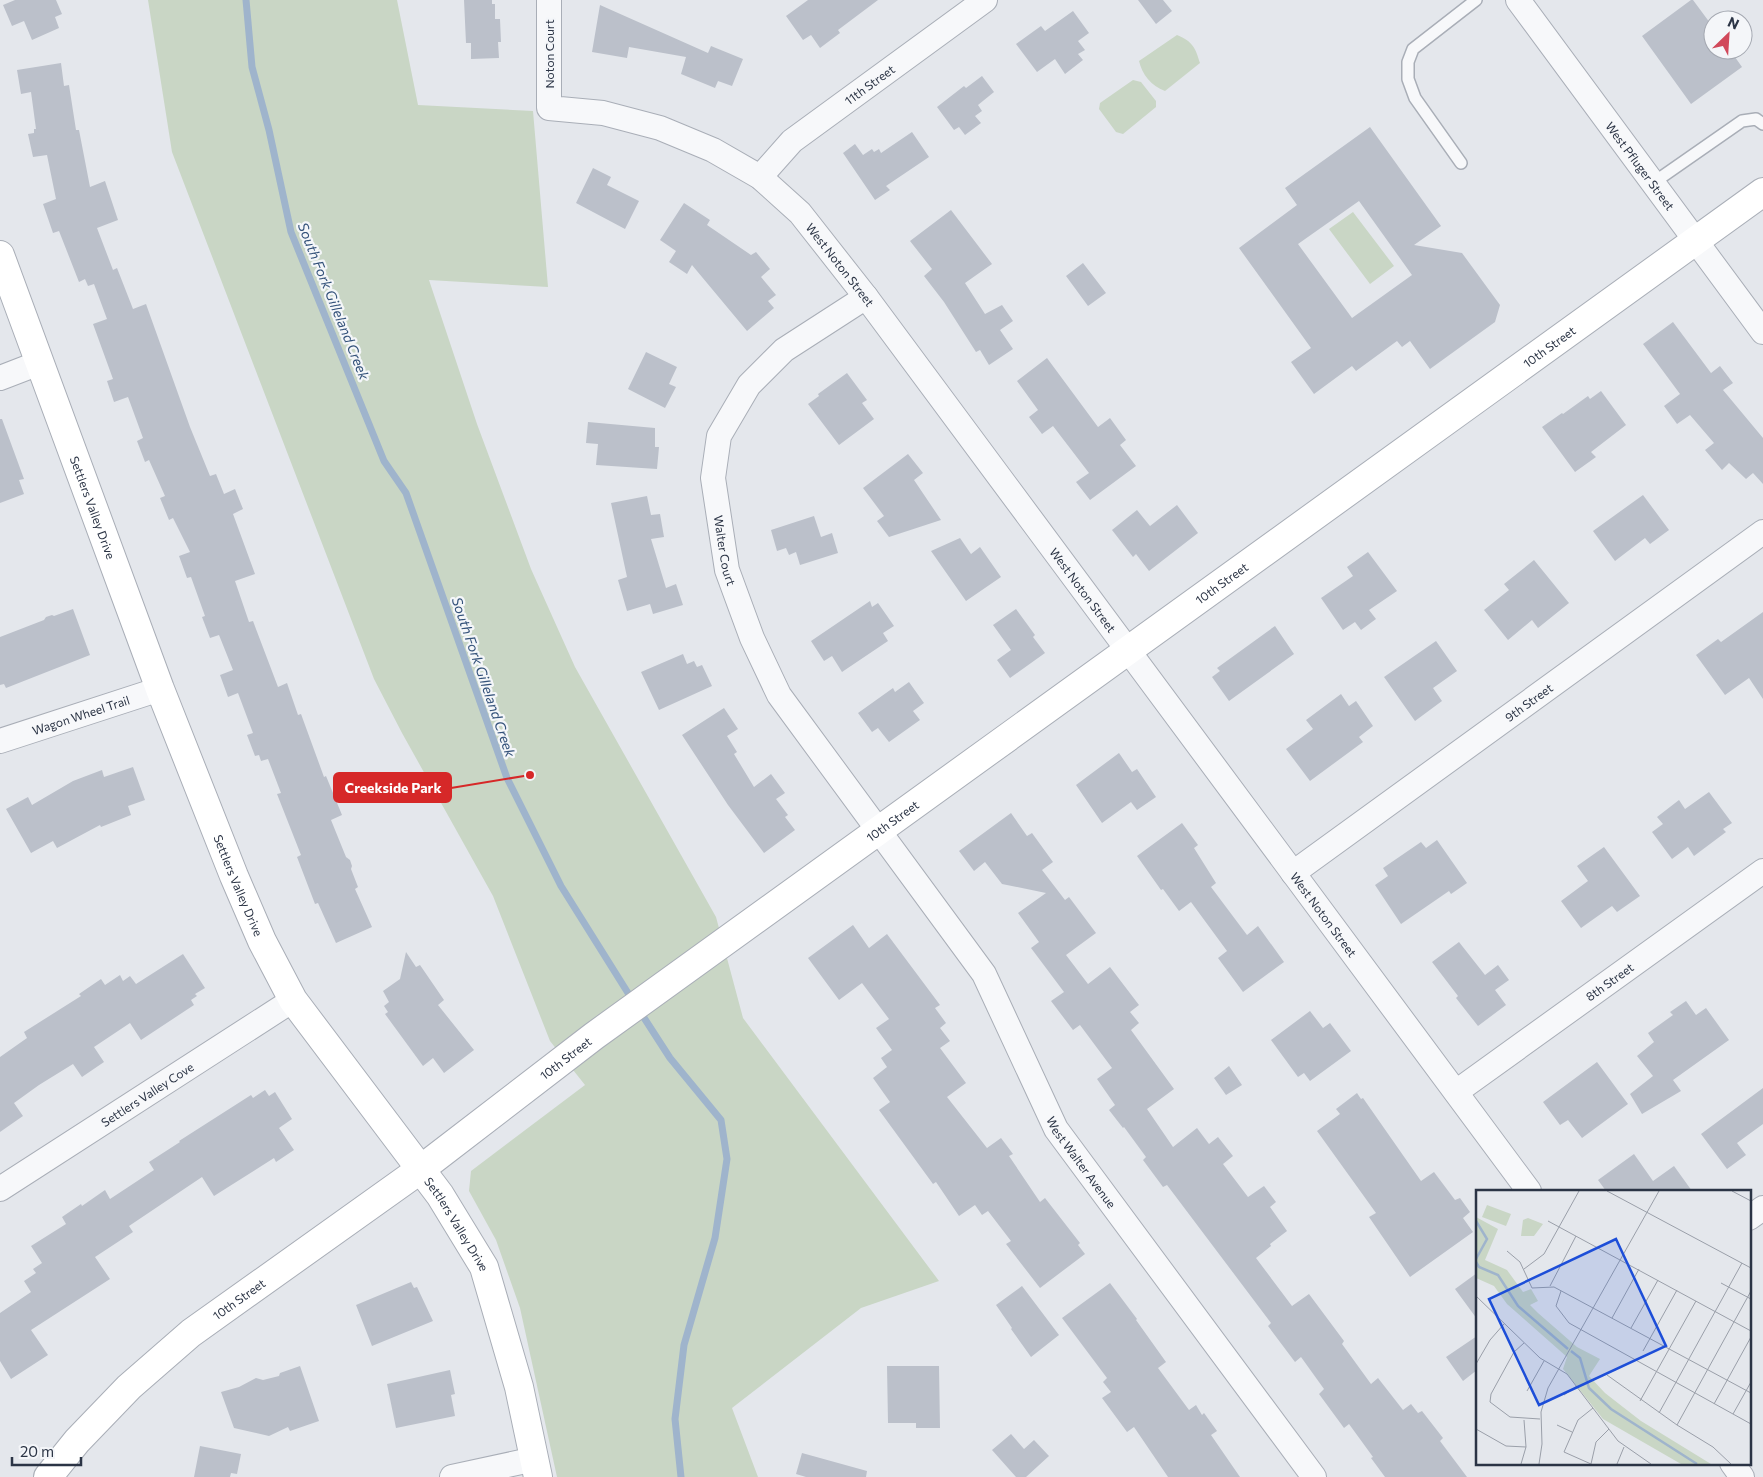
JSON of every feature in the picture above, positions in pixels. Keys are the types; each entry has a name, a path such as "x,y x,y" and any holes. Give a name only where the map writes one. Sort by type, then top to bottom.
{"street":[{"name":"Noton Court","path":"549,0 549,108"},
{"name":"11th Street","path":"760,177 792,141 985,0"},
{"name":"West Pfluger Street","path":"1519,0 1763,332"},
{"name":"West Noton Street","path":"549,108 603,113 660,128 713,150 760,177 800,213 866,297 1528,1190"},
{"name":"10th Street","path":"48,1477 77,1441 129,1388 191,1333 421,1169 601,1030 1763,192"},
{"name":"Settlers Valley Drive","path":"0,255 160,689 234,876 262,941 293,1000 421,1169 484,1267 519,1387 537,1468"},
{"name":"Walter Court","path":"866,297 784,350 749,384 719,436 713,478 727,570 752,638 779,695 879,831"},
{"path":"0,378 39,364"},
{"name":"9th Street","path":"1294,873 1763,532"},
{"name":"Wagon Wheel Trail","path":"0,741 160,689"},
{"name":"West Walter Avenue","path":"879,831 984,974 1056,1129 1314,1477"},
{"name":"8th Street","path":"1456,1092 1763,871"},
{"name":"Settlers Valley Cove","path":"0,1189 293,1000"},
{"path":"1750,1217 1763,1208"},
{"path":"1733,1464 1742,1477"},
{"path":"452,1477 537,1468"}],"lane":[{"path":"1461,164 1415,98 1408,79 1408,62 1413,49 1476,0"},
{"path":"1653,183 1742,121 1756,119 1763,124"}],"green space":[{"path":"148,0 397,0 418,105 533,111 548,287 429,280 477,424 531,569 575,667 716,917 743,1018 939,1281 861,1308 732,1408 758,1477 557,1477 520,1308 496,1240 469,1191 471,1171 585,1085 550,1041 493,896 374,679 172,152"},
{"path":"1177,35 1187,40 1193,46 1200,63 1165,91 1155,86 1148,79 1139,61"},
{"path":"1133,80 1141,82 1156,101 1156,107 1123,134 1116,132 1099,109 1100,103"},
{"path":"1353,212 1394,266 1370,284 1329,229"}],"building":[{"path":"15,0 56,0 62,14 55,17 59,28 32,40 24,21 12,26 3,5"},
{"path":"464,0 492,0 492,4 495,4 495,19 500,19 501,42 498,42 499,58 471,59 471,43 466,43"},
{"path":"808,0 878,0 838,30 840,33 820,48 811,35 803,40 786,16"},
{"path":"1138,0 1163,0 1172,11 1156,24"},
{"path":"1693,0 1703,14 1703,60 1737,60 1742,67 1691,104 1642,36"},
{"path":"600,5 708,53 711,46 743,59 732,86 718,81 715,88 681,74 686,57 629,47 627,58 592,52"},
{"path":"1073,11 1089,33 1078,41 1085,50 1078,54 1083,60 1065,74 1055,59 1037,72 1016,44 1041,26 1045,31"},
{"path":"61,63 64,86 69,85 76,130 79,130 90,187 105,181 118,220 97,228 113,270 117,268 133,309 146,304 190,427 210,476 216,474 224,494 235,489 243,509 233,514 255,574 235,581 249,622 253,621 278,687 287,683 298,715 301,714 324,777 326,776 342,815 331,820 346,857 350,860 351,869 358,887 355,889 372,927 336,943 318,903 315,904 297,857 301,855 277,794 281,793 268,759 261,761 259,755 255,756 247,735 253,733 238,693 228,697 220,675 233,670 219,635 210,638 202,617 205,616 191,577 187,578 179,556 190,552 173,518 169,520 160,498 165,496 149,460 145,462 137,441 143,438 128,397 114,402 107,381 113,379 93,324 107,319 94,284 88,286 85,279 79,282 59,231 53,233 43,204 56,199 47,155 33,157 28,134 34,133 34,129 36,129 31,92 21,94 17,70"},
{"path":"982,76 994,92 978,105 982,111 975,116 981,123 965,135 959,127 954,130 937,107 964,86 966,88"},
{"path":"1370,127 1441,226 1414,245 1462,253 1500,305 1495,322 1430,369 1410,341 1402,347 1397,341 1356,371 1352,366 1314,394 1291,362 1311,348 1239,248 1297,205 1285,188","holes":["1359,201 1412,275 1352,318 1298,244"]},
{"path":"912,132 929,157 886,186 890,190 875,200 843,153 855,144 863,155 872,149 874,152 879,149 881,153"},
{"path":"593,168 611,177 607,185 639,201 625,229 576,203"},
{"path":"684,203 710,220 707,225 751,255 756,252 770,269 761,277 776,295 768,301 774,308 747,331 692,265 687,274 669,262 676,251 660,240"},
{"path":"951,210 992,264 965,283 985,314 1002,305 1013,321 1000,330 1013,349 989,365 980,350 976,352 944,302 924,276 932,269 910,241"},
{"path":"1083,263 1106,293 1088,306 1066,276"},
{"path":"1673,322 1711,373 1720,366 1733,383 1723,390 1763,438 1763,484 1753,473 1746,479 1729,463 1722,470 1705,450 1714,443 1690,415 1677,424 1664,406 1680,394 1643,344"},
{"path":"646,352 677,367 669,384 676,387 665,408 628,389"},
{"path":"1047,358 1098,427 1110,418 1126,440 1120,445 1136,466 1090,500 1076,482 1089,473 1053,426 1042,434 1029,417 1038,410 1017,381"},
{"path":"847,373 867,400 862,403 874,419 839,445 808,404 819,396 818,394"},
{"path":"1601,391 1626,425 1591,452 1596,457 1575,472 1542,427 1588,396 1590,399"},
{"path":"0,419 2,419 24,479 19,480 24,494 0,503"},
{"path":"588,422 655,428 655,447 659,447 657,469 596,465 598,444 586,443"},
{"path":"908,454 923,473 914,480 941,520 889,537 877,521 884,516 863,488"},
{"path":"1643,495 1669,530 1650,544 1645,538 1615,561 1593,531"},
{"path":"647,496 651,515 660,514 664,537 651,539 666,588 676,584 683,605 653,614 650,604 627,611 618,580 627,577 611,503"},
{"path":"1177,505 1198,533 1149,571 1136,554 1133,557 1112,530 1137,510 1150,526"},
{"path":"814,516 821,537 832,533 838,553 800,565 796,552 789,555 786,548 777,551 771,530"},
{"path":"960,538 971,554 980,547 1001,577 966,601 931,551"},
{"path":"1368,552 1397,591 1369,610 1376,619 1361,630 1355,622 1343,630 1321,598 1353,576 1347,567"},
{"path":"1534,560 1569,603 1538,628 1532,620 1508,640 1484,610 1509,590 1504,584"},
{"path":"870,601 872,607 878,603 894,626 883,633 888,641 842,672 832,656 824,661 811,641"},
{"path":"73,609 90,655 6,688 4,684 0,685 0,637 44,620 46,617"},
{"path":"1016,609 1035,635 1033,637 1045,653 1010,678 997,660 1011,650 993,625"},
{"path":"1763,612 1763,699 1749,678 1725,695 1696,655 1718,639 1721,642"},
{"path":"1275,626 1294,654 1229,701 1212,677 1220,671 1217,668"},
{"path":"1436,641 1457,671 1433,688 1442,701 1415,721 1384,677"},
{"path":"683,654 687,664 694,661 697,667 702,665 712,686 659,710 641,672"},
{"path":"909,682 924,703 913,711 920,720 889,742 878,728 872,732 858,713 893,688 895,692"},
{"path":"1341,694 1349,706 1356,701 1373,726 1359,737 1363,742 1310,781 1286,749 1313,729 1306,720"},
{"path":"724,708 738,729 727,736 737,752 734,754 754,787 771,774 785,793 776,799 788,815 785,817 795,830 764,853 728,805 682,735"},
{"path":"1119,753 1132,772 1137,769 1156,797 1137,810 1131,802 1102,823 1076,785"},
{"path":"133,767 145,800 128,806 131,815 101,827 100,825 57,848 53,841 31,853 6,809 28,797 32,805 73,781 102,770 104,777"},
{"path":"1709,792 1732,823 1723,829 1726,832 1694,856 1688,847 1672,859 1652,832 1663,824 1657,817 1679,800 1685,809"},
{"path":"1011,813 1027,836 1032,833 1053,862 1042,870 1065,900 1069,897 1096,933 1066,955 1088,984 1110,967 1139,1005 1130,1012 1139,1023 1131,1030 1174,1089 1147,1109 1173,1147 1197,1128 1209,1144 1218,1137 1233,1156 1223,1164 1248,1197 1264,1186 1276,1202 1270,1207 1287,1231 1256,1258 1292,1306 1309,1294 1344,1341 1342,1344 1371,1384 1378,1378 1403,1410 1411,1404 1418,1413 1422,1411 1443,1438 1440,1441 1467,1477 1385,1477 1349,1424 1344,1428 1319,1394 1324,1389 1301,1357 1295,1362 1268,1326 1271,1323 1167,1185 1163,1187 1143,1160 1146,1157 1109,1110 1115,1105 1097,1079 1112,1068 1080,1025 1073,1030 1051,1001 1064,992 1031,948 1039,942 1018,913 1046,893 1002,884 985,862 974,871 959,851"},
{"path":"1182,823 1198,845 1194,848 1216,883 1211,887 1247,935 1258,926 1284,962 1243,992 1218,958 1227,951 1191,902 1179,911 1163,889 1161,890 1137,856"},
{"path":"1437,840 1467,883 1451,894 1449,891 1401,924 1375,885 1388,876 1383,868 1421,842 1426,848"},
{"path":"1604,847 1640,896 1617,912 1612,906 1581,928 1561,901 1588,881 1577,866"},
{"path":"853,925 869,948 887,934 940,1005 935,1008 946,1023 940,1028 950,1041 940,1048 966,1083 947,1097 987,1148 1001,1138 1013,1154 1009,1156 1040,1202 1045,1198 1080,1243 1078,1245 1085,1254 1040,1288 1006,1244 1011,1241 988,1211 982,1215 975,1205 959,1216 936,1182 933,1184 879,1110 890,1102 873,1078 887,1067 881,1058 892,1050 876,1028 889,1019 862,983 839,1000 808,958"},
{"path":"1459,942 1485,975 1498,965 1509,980 1495,990 1506,1005 1478,1026 1456,998 1458,996 1432,962"},
{"path":"406,952 416,967 420,965 444,1000 438,1005 474,1050 444,1073 433,1058 423,1066 385,1014 388,1012 384,1006 389,1002 383,991 400,979"},
{"path":"183,954 205,988 195,994 197,996 191,1000 194,1005 141,1040 130,1023 94,1047 104,1062 82,1077 73,1064 14,1103 23,1116 0,1132 0,1057 27,1038 24,1032 81,996 79,994 101,979 105,985 120,975 123,981 130,976 136,984"},
{"path":"1686,1001 1696,1015 1706,1008 1729,1040 1673,1080 1681,1091 1642,1114 1630,1094 1653,1076 1637,1056 1654,1042 1648,1033 1673,1015 1670,1012"},
{"path":"1310,1011 1323,1028 1330,1023 1351,1051 1310,1081 1304,1073 1298,1077 1271,1040"},
{"path":"1597,1062 1628,1104 1582,1138 1568,1120 1560,1125 1543,1102"},
{"path":"1229,1066 1242,1085 1226,1095 1214,1078"},
{"path":"1763,1088 1763,1124 1737,1143 1746,1155 1727,1169 1701,1134"},
{"path":"265,1090 269,1096 275,1092 292,1119 279,1128 294,1150 276,1162 274,1158 214,1196 202,1177 129,1226 133,1232 95,1257 110,1279 31,1330 48,1355 11,1379 0,1361 0,1313 31,1292 24,1281 36,1273 33,1269 42,1263 31,1246 66,1224 62,1217 81,1204 82,1206 105,1190 110,1199 154,1170 149,1162 251,1095 253,1098"},
{"path":"1357,1093 1361,1099 1363,1098 1421,1181 1434,1172 1455,1200 1460,1198 1470,1212 1463,1218 1473,1232 1410,1277 1369,1217 1376,1213 1317,1131 1340,1114 1336,1109"},
{"path":"1634,1154 1653,1181 1674,1166 1691,1190 1605,1190 1598,1180"},
{"path":"1476,1274 1476,1318 1455,1289"},
{"path":"411,1282 414,1288 417,1287 433,1321 372,1346 356,1305"},
{"path":"1110,1283 1166,1362 1158,1368 1189,1410 1196,1405 1202,1415 1204,1413 1217,1431 1211,1435 1240,1477 1168,1477 1134,1427 1127,1432 1102,1398 1111,1392 1103,1382 1107,1378 1062,1318"},
{"path":"1022,1286 1059,1335 1031,1357 996,1305"},
{"path":"1476,1337 1476,1371 1463,1381 1446,1357"},
{"path":"300,1366 319,1421 290,1431 288,1427 269,1436 234,1428 221,1392 239,1387 256,1378 263,1380 279,1376 280,1373"},
{"path":"887,1366 939,1366 940,1428 916,1428 916,1423 888,1423"},
{"path":"450,1370 455,1394 451,1395 455,1416 396,1428 387,1384"},
{"path":"1011,1434 1024,1449 1034,1440 1049,1456 1026,1477 1016,1477 992,1450"},
{"path":"200,1446 241,1454 237,1474 231,1473 230,1477 194,1477"},
{"path":"802,1453 867,1471 866,1477 806,1477 796,1474"}],"waterway":[{"name":"South Fork Gilleland Creek","path":"246,0 252,67 269,130 291,232 384,461 406,493 507,778 561,886 633,1001"},
{"name":"South Fork Gilleland Creek","path":"639,1010 670,1058 721,1120 727,1159 715,1238 684,1345 675,1419 681,1477"}],"place":[{"name":"Creekside Park","path":"530,775"}]}
